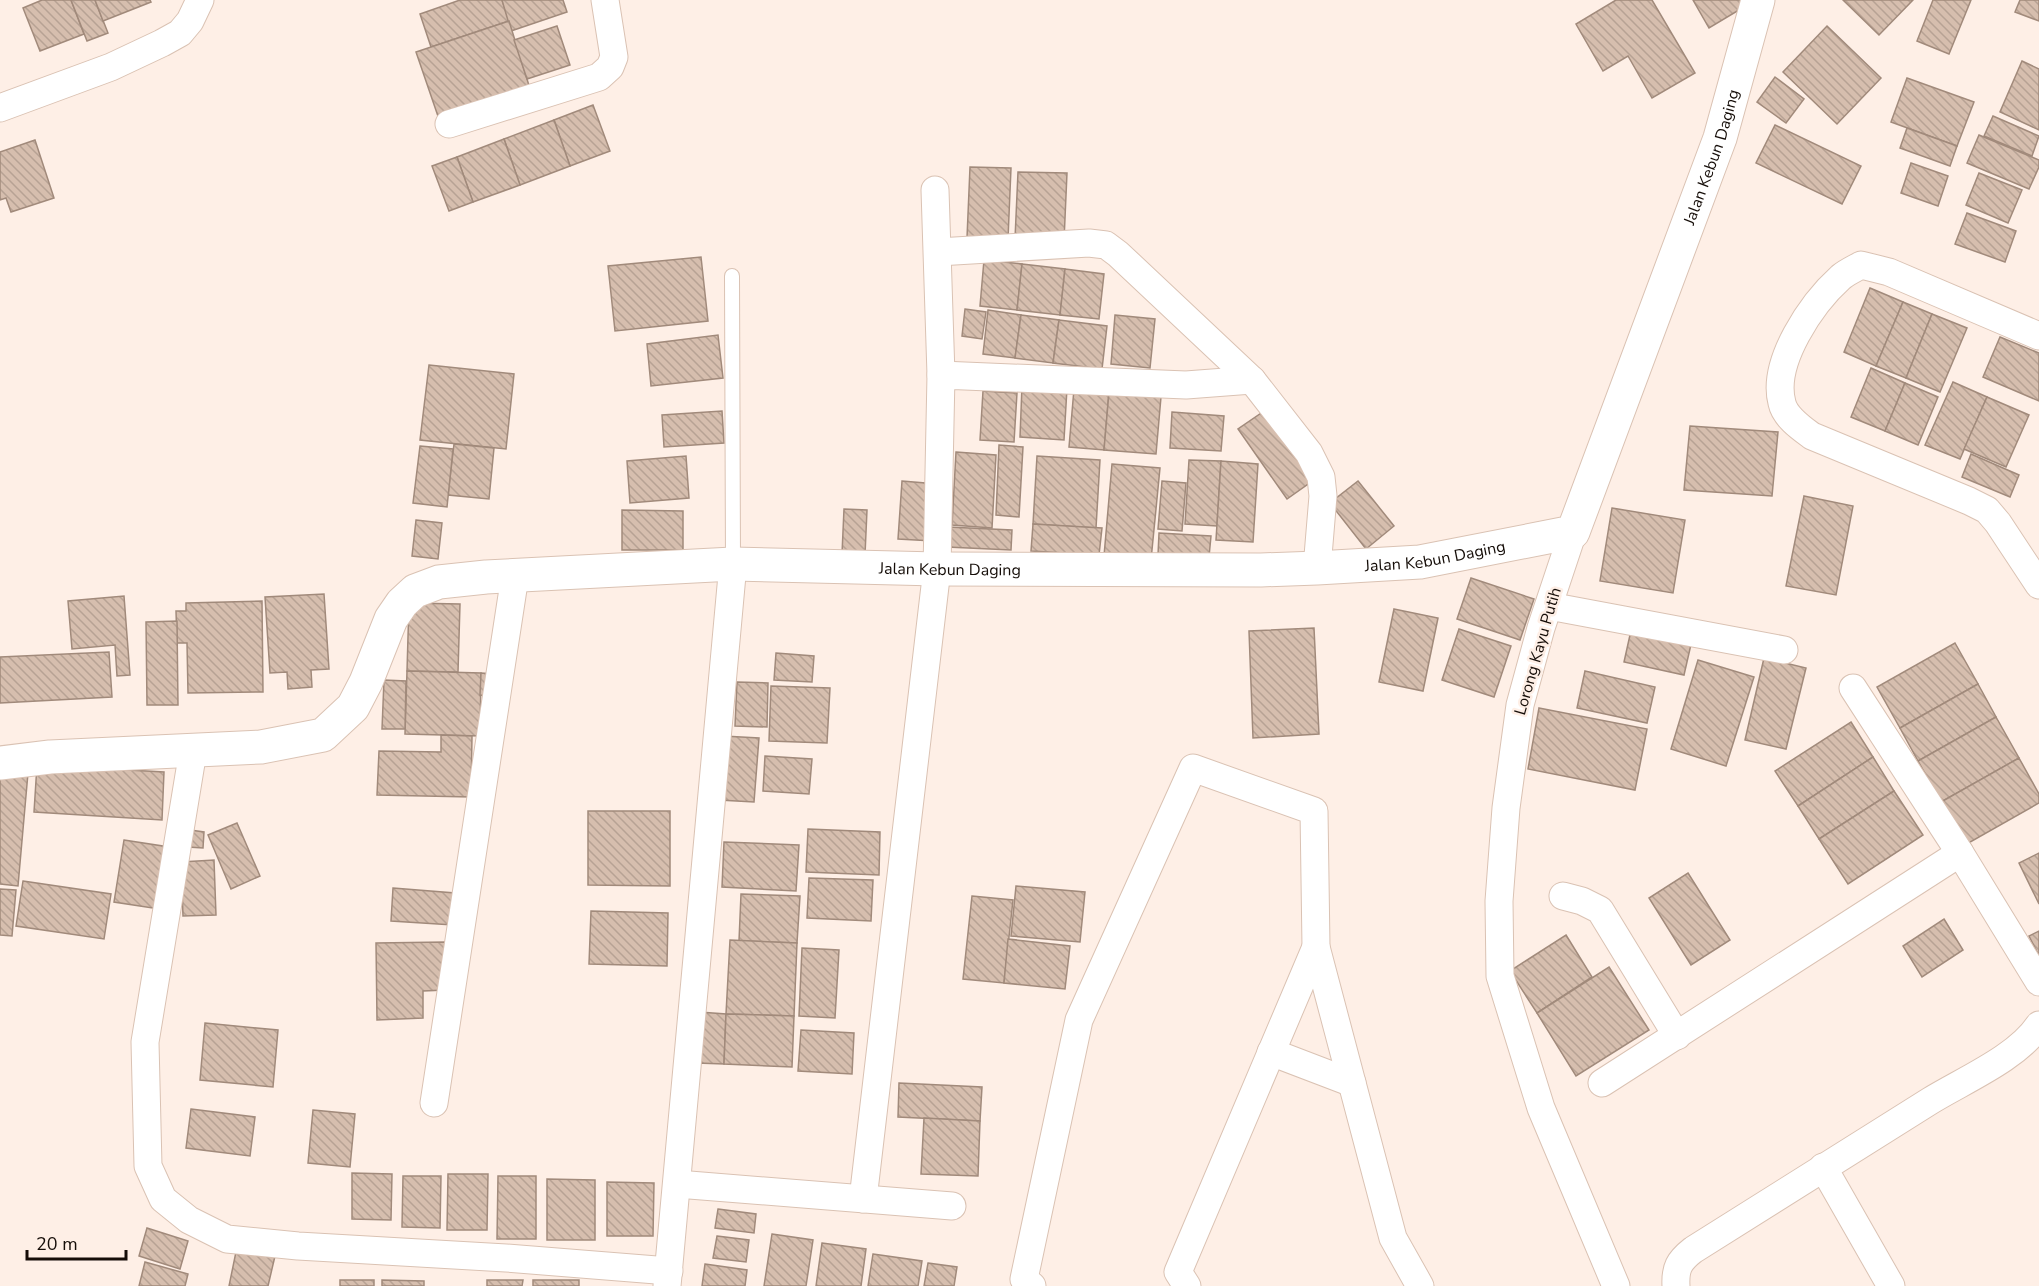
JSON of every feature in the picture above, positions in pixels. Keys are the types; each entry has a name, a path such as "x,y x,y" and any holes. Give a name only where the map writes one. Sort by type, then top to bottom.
{"street":[{"path":"0,108 111,67 162,43 180,33 190,21 200,0"},
{"path":"449,124 599,77 610,67 614,57 605,0"},
{"name":"Jalan Kebun Daging","path":"0,763 50,758 261,747 323,735 353,707 366,682 391,620 402,603 415,591 439,582 733,564 937,569 1261,570 1317,568 1420,562 1573,532 1720,138 1758,0"},
{"path":"863,1199 937,569 941,375 935,190"},
{"path":"938,252 1089,243 1106,245 1118,254 1252,380 1309,453 1321,477 1323,496 1317,568"},
{"path":"2039,336 1889,272 1861,265 1843,276 1830,288 1800,327 1779,377 1782,404 1796,425 1812,436 1987,510 2039,585"},
{"path":"941,375 1186,385 1252,380"},
{"name":"Lorong Kayu Putih","path":"1573,532 1520,705 1506,808 1499,901 1500,976 1541,1108 1616,1286"},
{"path":"193,751 145,1042 148,1166 163,1199 189,1221 227,1239 298,1246 506,1258 668,1279 733,564"},
{"path":"434,1103 515,576"},
{"path":"1549,606 1784,650"},
{"path":"1853,688 1960,853 2039,982"},
{"path":"1026,1284 1079,1020 1193,768 1314,811 1316,947 1393,1238 1419,1286"},
{"path":"1602,1083 1960,853"},
{"path":"1563,896 1582,901 1600,910 1677,1036"},
{"path":"1179,1281 1316,947"},
{"path":"1676,1286 1676,1269 1684,1257 1823,1167 2001,1059 2036,1032"},
{"path":"1271,1052 1352,1083"},
{"path":"1823,1167 1891,1286"},
{"path":"677,1184 952,1206"}],"lane":[{"path":"732,276 733,564"}],"building":[{"path":"42,0 71,0 84,34 40,51 23,8"},
{"path":"71,0 95,0 108,33 87,41"},
{"path":"95,0 150,0 151,2 103,21"},
{"path":"460,0 502,0 509,21 431,47 420,14"},
{"path":"502,0 563,0 567,12 511,31"},
{"path":"1616,0 1652,0 1695,73 1652,98 1628,56 1603,71 1576,24"},
{"path":"1693,0 1746,0 1749,4 1709,28"},
{"path":"1843,0 1913,0 1879,35"},
{"path":"1933,0 1971,0 1949,54 1917,41"},
{"path":"2020,0 2039,0 2039,21 2015,12"},
{"path":"509,21 531,92 440,122 416,52"},
{"path":"557,26 570,65 527,79 514,40"},
{"path":"1827,26 1881,78 1837,124 1783,72"},
{"path":"2022,61 2039,69 2039,130 2000,112"},
{"path":"1775,77 1804,99 1786,123 1757,102"},
{"path":"1907,78 1974,102 1957,146 1891,122"},
{"path":"593,105 610,151 570,166 554,120"},
{"path":"1993,116 2039,136 2032,156 1984,136"},
{"path":"554,120 570,166 520,185 504,139"},
{"path":"1775,125 1861,166 1842,204 1756,163"},
{"path":"1907,128 1957,146 1950,166 1900,148"},
{"path":"1979,135 2039,160 2039,167 2029,189 1967,163"},
{"path":"504,139 520,185 473,202 457,157"},
{"path":"35,140 54,198 11,212 6,198 0,200 0,152"},
{"path":"457,157 473,202 449,211 432,166"},
{"path":"1911,163 1948,176 1938,206 1901,193"},
{"path":"970,167 1011,168 1008,239 967,238"},
{"path":"1018,172 1067,173 1064,241 1015,239"},
{"path":"1979,173 2022,190 2008,223 1966,205"},
{"path":"1967,213 2016,231 2005,262 1955,244"},
{"path":"701,257 708,321 615,331 608,266"},
{"path":"984,260 1022,264 1017,310 980,306"},
{"path":"1022,264 1065,269 1060,315 1017,310"},
{"path":"1065,269 1104,274 1099,319 1060,315"},
{"path":"1870,288 1903,302 1876,366 1844,352"},
{"path":"1903,302 1932,314 1906,378 1876,366"},
{"path":"965,309 986,312 982,339 962,336"},
{"path":"988,310 1021,315 1015,358 983,354"},
{"path":"1932,314 1967,328 1940,392 1906,378"},
{"path":"1021,315 1059,320 1053,363 1015,358"},
{"path":"1115,315 1155,319 1150,368 1111,364"},
{"path":"1059,320 1107,326 1102,369 1053,363"},
{"path":"718,335 723,378 651,386 647,344"},
{"path":"2000,337 2039,353 2039,401 1983,377"},
{"path":"429,365 514,374 506,449 420,440"},
{"path":"1871,368 1905,383 1885,431 1851,417"},
{"path":"1953,382 1987,397 1960,459 1925,445"},
{"path":"1905,383 1938,397 1918,445 1885,431"},
{"path":"1022,386 1067,388 1064,440 1020,437"},
{"path":"1074,389 1109,392 1104,450 1069,447"},
{"path":"983,391 1017,393 1014,442 980,440"},
{"path":"1109,392 1161,397 1156,454 1104,450"},
{"path":"1987,397 2029,415 2006,467 1964,449"},
{"path":"1270,407 1318,477 1287,499 1238,429"},
{"path":"722,411 724,443 664,447 662,415"},
{"path":"1172,412 1224,416 1221,451 1170,448"},
{"path":"1690,426 1778,432 1772,496 1684,490"},
{"path":"454,444 494,448 489,499 448,495"},
{"path":"999,445 1023,447 1019,517 996,515"},
{"path":"420,446 453,449 447,507 413,503"},
{"path":"956,452 996,455 992,528 952,525"},
{"path":"1971,454 2019,475 2010,497 1962,477"},
{"path":"686,456 689,498 630,503 627,461"},
{"path":"1037,456 1100,460 1096,528 1033,524"},
{"path":"1189,460 1221,461 1217,526 1185,524"},
{"path":"1221,461 1258,464 1253,542 1216,540"},
{"path":"1112,464 1160,468 1151,560 1104,556"},
{"path":"902,481 937,484 933,541 898,539"},
{"path":"1162,481 1186,483 1182,531 1158,529"},
{"path":"1358,481 1394,526 1366,549 1330,503"},
{"path":"1804,496 1853,506 1836,595 1786,586"},
{"path":"1612,508 1685,520 1673,593 1600,581"},
{"path":"844,509 867,510 865,555 842,554"},
{"path":"622,510 683,511 683,550 622,550"},
{"path":"416,520 442,523 438,559 412,556"},
{"path":"1033,524 1102,528 1099,555 1031,551"},
{"path":"948,527 1012,530 1011,550 947,547"},
{"path":"1159,533 1211,536 1209,557 1158,555"},
{"path":"1471,578 1534,599 1520,640 1457,619"},
{"path":"324,594 329,669 311,670 312,687 288,689 287,672 270,673 265,597"},
{"path":"124,596 130,675 117,676 115,645 72,649 68,601"},
{"path":"262,601 263,692 188,693 187,643 177,643 176,611 186,611 186,603"},
{"path":"409,603 460,604 458,672 407,671"},
{"path":"1394,609 1438,618 1423,691 1379,682"},
{"path":"177,621 178,705 147,705 146,622"},
{"path":"1632,626 1692,640 1684,675 1624,662"},
{"path":"1314,628 1319,734 1253,738 1249,631"},
{"path":"1459,629 1511,646 1494,697 1442,680"},
{"path":"1955,643 1978,684 1900,728 1877,687"},
{"path":"109,652 112,697 0,703 0,657"},
{"path":"776,653 814,656 812,682 774,680"},
{"path":"1764,658 1806,668 1786,749 1745,740"},
{"path":"1698,660 1754,677 1726,766 1671,749"},
{"path":"407,671 481,673 480,736 405,734"},
{"path":"1585,671 1655,687 1647,723 1577,708"},
{"path":"481,673 494,674 493,696 480,695"},
{"path":"384,680 406,681 405,729 382,729"},
{"path":"737,682 768,683 767,727 735,726"},
{"path":"1978,684 1996,717 1918,761 1900,728"},
{"path":"771,686 830,688 827,743 769,741"},
{"path":"1539,708 1647,729 1635,790 1528,769"},
{"path":"1996,717 2019,758 1941,802 1918,761"},
{"path":"1851,722 1873,757 1798,806 1775,771"},
{"path":"441,735 472,736 471,797 377,795 379,751 441,752"},
{"path":"723,736 759,738 754,802 719,800"},
{"path":"765,756 812,759 809,794 763,791"},
{"path":"1873,757 1894,791 1819,839 1798,806"},
{"path":"2019,758 2039,794 2039,803 1965,845 1941,802"},
{"path":"37,765 164,772 162,820 34,812"},
{"path":"0,770 28,773 18,886 0,884"},
{"path":"1894,791 1923,835 1848,884 1819,839"},
{"path":"588,811 670,811 670,886 588,885"},
{"path":"237,823 260,876 231,889 208,835"},
{"path":"808,829 880,832 879,875 806,872"},
{"path":"190,830 204,832 203,848 188,847"},
{"path":"124,840 169,847 159,909 114,902"},
{"path":"724,842 799,845 796,891 722,887"},
{"path":"2039,853 2039,904 2019,863"},
{"path":"214,860 216,915 183,916 181,862"},
{"path":"1688,873 1730,940 1691,965 1649,898"},
{"path":"809,878 873,880 871,921 807,918"},
{"path":"23,881 111,894 104,939 16,926"},
{"path":"1016,886 1085,892 1080,942 1011,936"},
{"path":"393,888 455,893 453,925 391,921"},
{"path":"0,889 16,890 12,936 0,935"},
{"path":"741,894 800,896 797,943 739,941"},
{"path":"972,896 1013,900 1004,983 963,979"},
{"path":"591,911 668,913 667,966 589,964"},
{"path":"1944,919 1963,950 1922,977 1903,946"},
{"path":"2039,931 2039,956 2029,936"},
{"path":"1566,935 1592,977 1537,1013 1510,971"},
{"path":"1008,939 1070,946 1065,989 1004,983"},
{"path":"730,940 797,943 794,1016 726,1014"},
{"path":"445,942 445,990 423,991 423,1018 377,1020 376,943"},
{"path":"802,948 839,950 835,1018 799,1016"},
{"path":"1609,967 1649,1030 1576,1076 1537,1013"},
{"path":"699,1012 726,1014 724,1064 697,1063"},
{"path":"726,1014 794,1016 792,1067 724,1064"},
{"path":"205,1023 278,1030 273,1087 200,1080"},
{"path":"801,1030 854,1033 852,1074 798,1071"},
{"path":"899,1083 982,1087 980,1121 898,1117"},
{"path":"191,1109 255,1117 250,1156 186,1148"},
{"path":"313,1110 355,1114 350,1167 308,1163"},
{"path":"924,1118 980,1121 978,1176 921,1174"},
{"path":"352,1173 392,1174 391,1220 352,1219"},
{"path":"448,1174 488,1174 487,1230 447,1230"},
{"path":"403,1176 441,1176 440,1228 402,1227"},
{"path":"498,1176 536,1176 536,1239 497,1239"},
{"path":"547,1179 595,1180 595,1240 547,1240"},
{"path":"607,1182 654,1183 653,1236 607,1236"},
{"path":"718,1209 756,1214 754,1233 715,1228"},
{"path":"147,1228 188,1241 180,1269 139,1256"},
{"path":"772,1234 813,1240 806,1286 764,1286"},
{"path":"717,1236 749,1240 746,1262 713,1258"},
{"path":"822,1243 866,1249 861,1286 816,1286"},
{"path":"237,1247 275,1256 268,1286 229,1286"},
{"path":"873,1254 922,1261 918,1286 868,1286"},
{"path":"145,1262 188,1274 185,1286 139,1286"},
{"path":"928,1263 957,1267 954,1286 924,1286"},
{"path":"705,1264 747,1270 745,1286 702,1286"},
{"path":"340,1280 374,1280 374,1286 340,1286"},
{"path":"382,1280 424,1281 424,1286 382,1286"},
{"path":"487,1280 523,1280 522,1286 487,1286"},
{"path":"533,1280 579,1280 579,1286 533,1286"}]}
